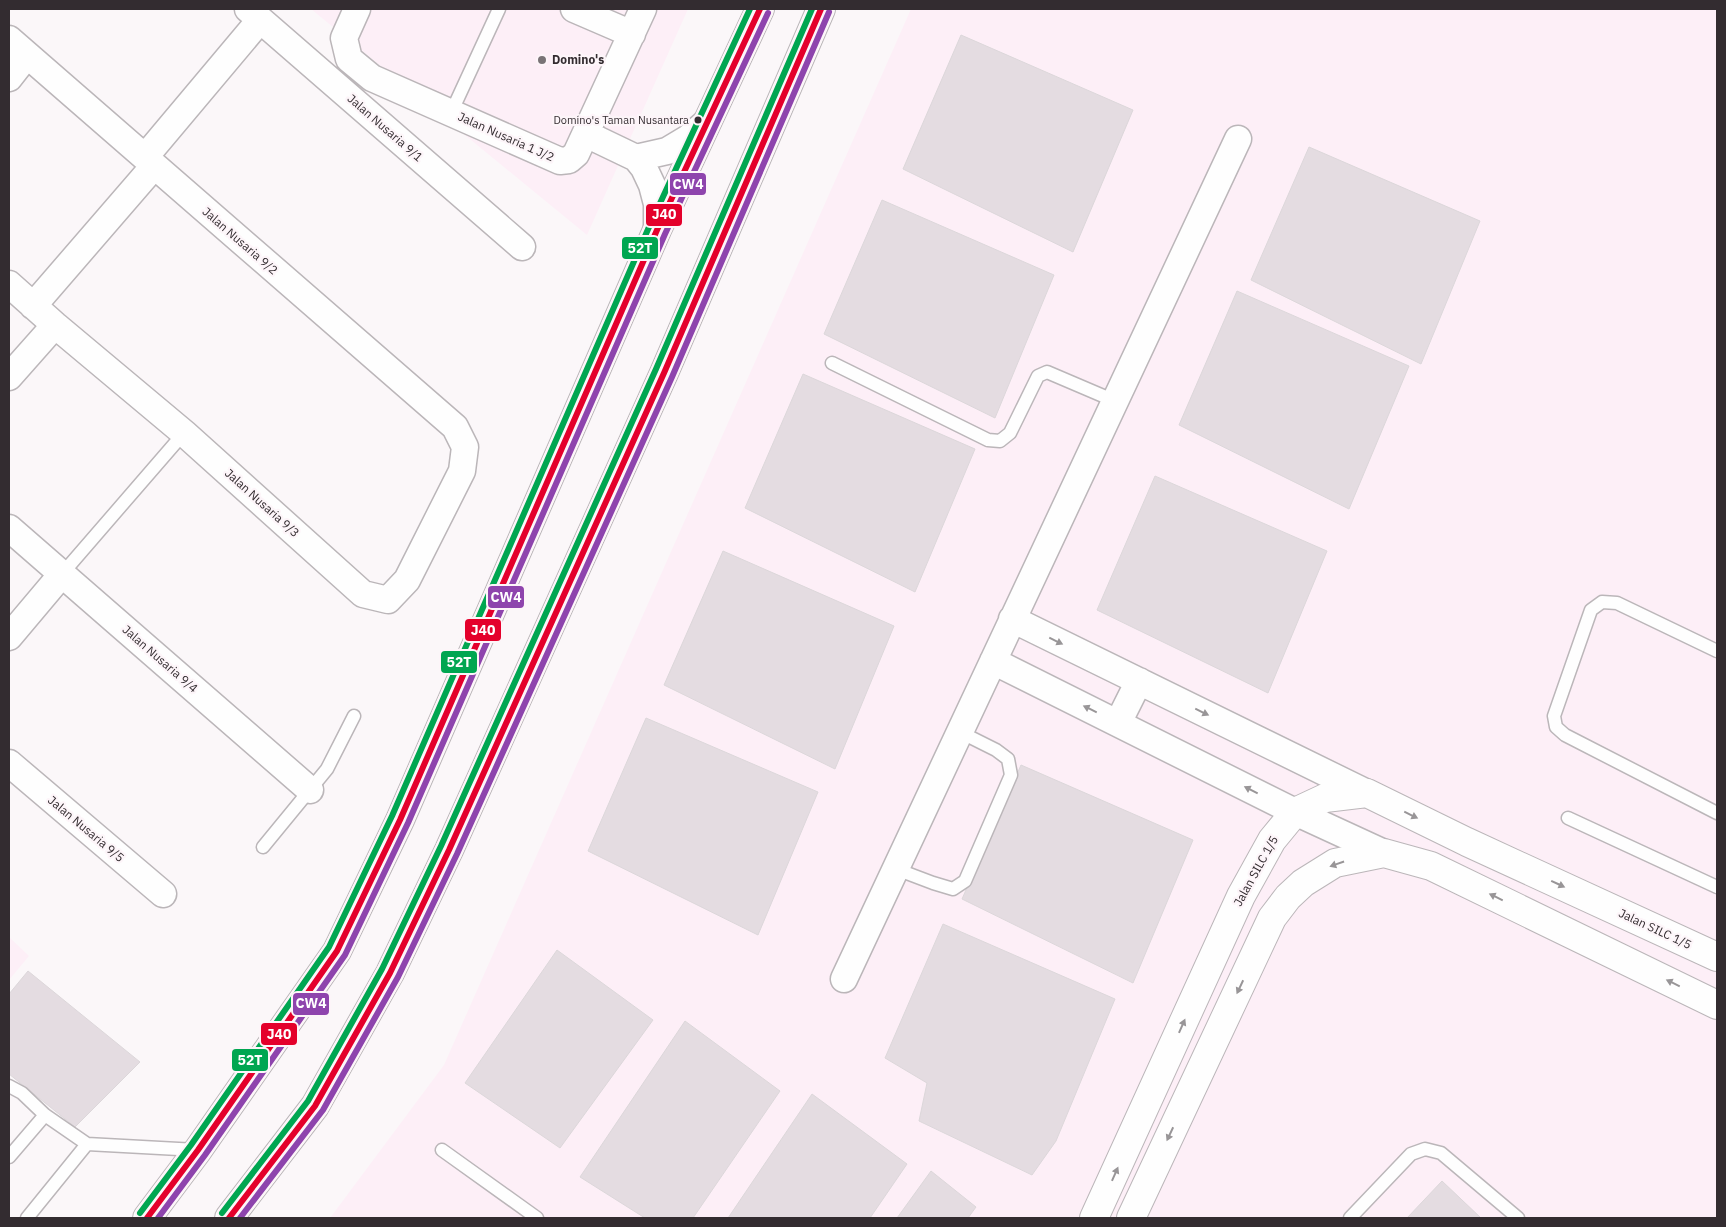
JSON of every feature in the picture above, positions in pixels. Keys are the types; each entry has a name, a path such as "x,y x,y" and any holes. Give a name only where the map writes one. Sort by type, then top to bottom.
{"main road":[{"path":"147,1218 198,1150 337,951 400,820 657,230 760,9"},
{"path":"230,1218 314,1106 390,973 450,850 664,373 821,9"},
{"name":"Jalan SILC 1/5","path":"1094,1218 1241,896 1272,840 1294,812 1324,798 1367,793 1467,842 1717,957"},
{"path":"1130,1218 1272,918 1288,897 1303,883 1334,863 1384,853 1431,866 1717,1004"}],"street":[{"name":"Jalan Nusaria 1 J/2","path":"358,9 344,38 349,58 372,78 560,161 569,160 576,154 643,9"},
{"path":"574,9 632,34"},
{"path":"33,306 150,162 254,14"},
{"name":"Jalan Nusaria 9/1","path":"254,14 522,247"},
{"path":"9,78 18,47"},
{"name":"Jalan Nusaria 9/2","path":"18,47 455,428 465,447"},
{"path":"636,158 667,151 687,139 708,121"},
{"path":"586,134 636,158 644,168 652,185 657,204 657,230"},
{"path":"844,979 1238,139"},
{"name":"Jalan Nusaria 9/3","path":"9,284 184,433 363,594 388,600 407,580 462,471 465,447"},
{"path":"9,377 55,325"},
{"name":"Jalan Nusaria 9/4","path":"9,528 310,790"},
{"path":"9,637 62,574"},
{"path":"1012,619 1367,793"},
{"path":"993,661 1294,812 1384,853"},
{"path":"1118,723 1139,681"},
{"name":"Jalan Nusaria 9/5","path":"9,763 163,894"}],"lane":[{"path":"451,113 499,9"},
{"path":"832,363 988,440 1000,441 1010,433 1038,376 1047,372 1115,401"},
{"path":"62,574 184,433"},
{"path":"1717,651 1617,603 1602,602 1591,610 1554,716 1556,727 1565,735 1717,813"},
{"path":"263,847 326,769 354,716"},
{"path":"896,869 954,889 965,881 1011,775 1008,760 996,750 960,732"},
{"path":"1568,818 1717,888"},
{"path":"9,1086 22,1093 46,1115 87,1144 198,1150"},
{"path":"9,1157 46,1115"},
{"path":"27,1218 87,1144"},
{"path":"1350,1218 1411,1154 1425,1149 1441,1153 1518,1218"},
{"path":"442,1150 537,1218"}],"shaded area":[{"path":"311,9 688,9 587,235"},
{"path":"911,9 1717,9 1717,1218 330,1218 444,1065"},
{"path":"9,937 29,956 9,980"}],"building":[{"path":"961,35 1133,110 1073,252 903,169"},
{"path":"1309,147 1480,221 1421,364 1251,280"},
{"path":"882,200 1054,275 995,418 824,334"},
{"path":"1237,291 1409,366 1349,509 1179,425"},
{"path":"803,374 975,449 915,592 745,508"},
{"path":"1155,476 1327,551 1268,693 1097,610"},
{"path":"723,551 894,626 835,769 664,685"},
{"path":"646,718 818,792 758,935 588,851"},
{"path":"1021,765 1193,840 1133,983 962,899"},
{"path":"943,924 1115,999 1056,1141 1032,1175 919,1121 927,1083 885,1058"},
{"path":"557,950 653,1020 560,1148 465,1083"},
{"path":"28,971 140,1062 75,1127 9,1074 9,994"},
{"path":"685,1021 780,1091 693,1218 645,1218 580,1177"},
{"path":"812,1094 907,1164 870,1218 728,1218"},
{"path":"931,1171 976,1207 968,1218 897,1218"},
{"path":"1442,1181 1481,1218 1407,1218"}],"transit line":[{"name":"52T","path":"140,1213 191,1145 329,947 392,816 649,227 750,9"},
{"name":"J40","path":"147,1218 198,1150 337,951 400,820 657,230 760,9"},
{"name":"52T","path":"222,1213 308,1101 382,969 441,846 656,369 812,9"},
{"name":"J40","path":"229,1218 315,1106 390,973 449,850 664,373 821,9"},
{"name":"CW4","path":"240,1218 323,1110 398,977 457,854 672,377 829,12"},
{"name":"CW4","path":"158,1218 205,1155 345,955 408,823 665,234 768,13"}],"place":[{"name":"Domino's","path":"542,60"},
{"name":"Domino's Taman Nusantara","path":"698,120"}]}
